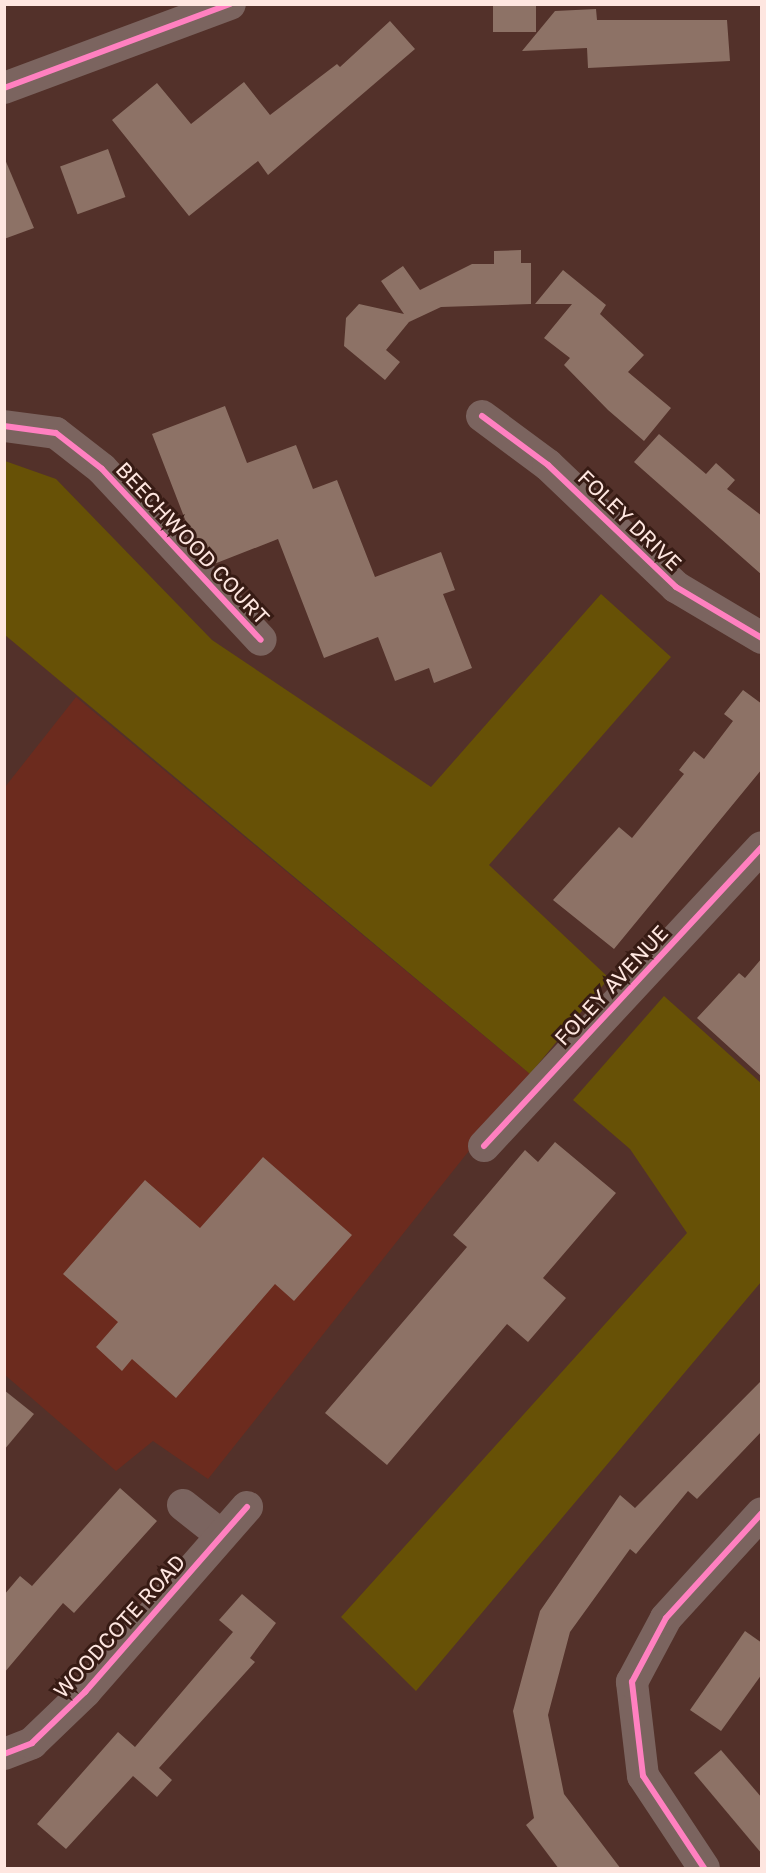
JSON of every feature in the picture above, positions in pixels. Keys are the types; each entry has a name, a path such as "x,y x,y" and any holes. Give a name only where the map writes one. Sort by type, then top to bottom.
{"street":[{"path":"4,88 230,4"},
{"name":"FOLEY DRIVE","path":"482,416 548,465 676,587 762,638"},
{"name":"BEECHWOOD COURT","path":"4,426 56,433 102,469 261,640"},
{"name":"FOLEY AVENUE","path":"484,1146 762,847"},
{"path":"183,1505 221,1535"},
{"name":"WOODCOTE ROAD","path":"4,1754 32,1743 85,1692 247,1507"},
{"path":"704,1869 643,1776 632,1682 666,1618 762,1513"}],"shaded area":[{"path":"5,461 56,479 212,640 431,787 601,594 671,657 489,865 609,978 530,1074 5,635"},
{"path":"76,697 530,1074 208,1479 153,1441 116,1471 5,1375 5,787"},
{"path":"664,996 761,1083 761,1282 416,1691 341,1617 687,1233 630,1149 573,1100"}],"building":[{"path":"493,4 536,4 536,32 493,32"},
{"path":"596,9 597,20 727,20 730,61 588,68 587,48 522,51 555,11"},
{"path":"390,21 415,49 268,175 258,161 189,216 112,120 157,83 191,124 244,82 270,115 337,64 340,67"},
{"path":"108,149 125,197 78,214 60,166"},
{"path":"4,157 34,228 4,239"},
{"path":"521,250 521,263 531,263 531,304 441,307 409,322 386,350 400,362 385,380 344,346 346,318 359,304 404,314 381,281 403,266 420,290 472,264 494,264 494,251"},
{"path":"563,270 606,305 600,314 644,355 628,372 671,408 644,441 608,410 564,365 570,358 544,338 572,304 535,304"},
{"path":"225,406 247,463 296,445 313,489 337,480 375,577 441,552 455,590 443,594 472,668 434,683 429,668 395,681 378,637 324,658 278,539 214,564 193,540 152,434"},
{"path":"659,434 706,474 716,463 735,480 727,489 762,516 762,575 634,462"},
{"path":"743,690 762,704 762,769 614,949 553,900 619,827 632,838 684,774 679,770 694,751 704,759 733,721 724,714"},
{"path":"762,958 762,1077 697,1018 739,973 745,978"},
{"path":"555,1142 616,1193 543,1278 566,1298 528,1342 507,1324 387,1465 325,1413 467,1247 453,1235 525,1150 538,1162"},
{"path":"263,1157 352,1235 294,1301 275,1284 176,1398 132,1359 122,1371 96,1347 118,1322 63,1274 145,1180 200,1228"},
{"path":"762,1380 762,1431 697,1499 688,1491 636,1554 630,1549 570,1632 548,1715 564,1794 621,1869 559,1869 526,1825 534,1818 513,1711 540,1611 620,1495 635,1508"},
{"path":"4,1390 34,1414 4,1450"},
{"path":"120,1488 157,1521 74,1613 63,1603 4,1673 4,1595 20,1576 32,1586"},
{"path":"242,1594 276,1623 250,1658 255,1662 159,1768 172,1780 157,1797 133,1776 66,1849 37,1824 118,1732 135,1747 233,1632 219,1620"},
{"path":"745,1631 762,1643 762,1674 721,1731 690,1710"},
{"path":"721,1750 762,1798 762,1854 694,1773"}],"cycle path":[{"path":"4,88 230,4"},
{"path":"482,416 548,465 676,587 762,638"},
{"path":"4,426 56,433 102,469 261,640"},
{"path":"484,1146 762,847"},
{"path":"4,1754 32,1743 85,1692 247,1507"},
{"path":"704,1868 643,1776 632,1682 666,1618 762,1513"}]}
